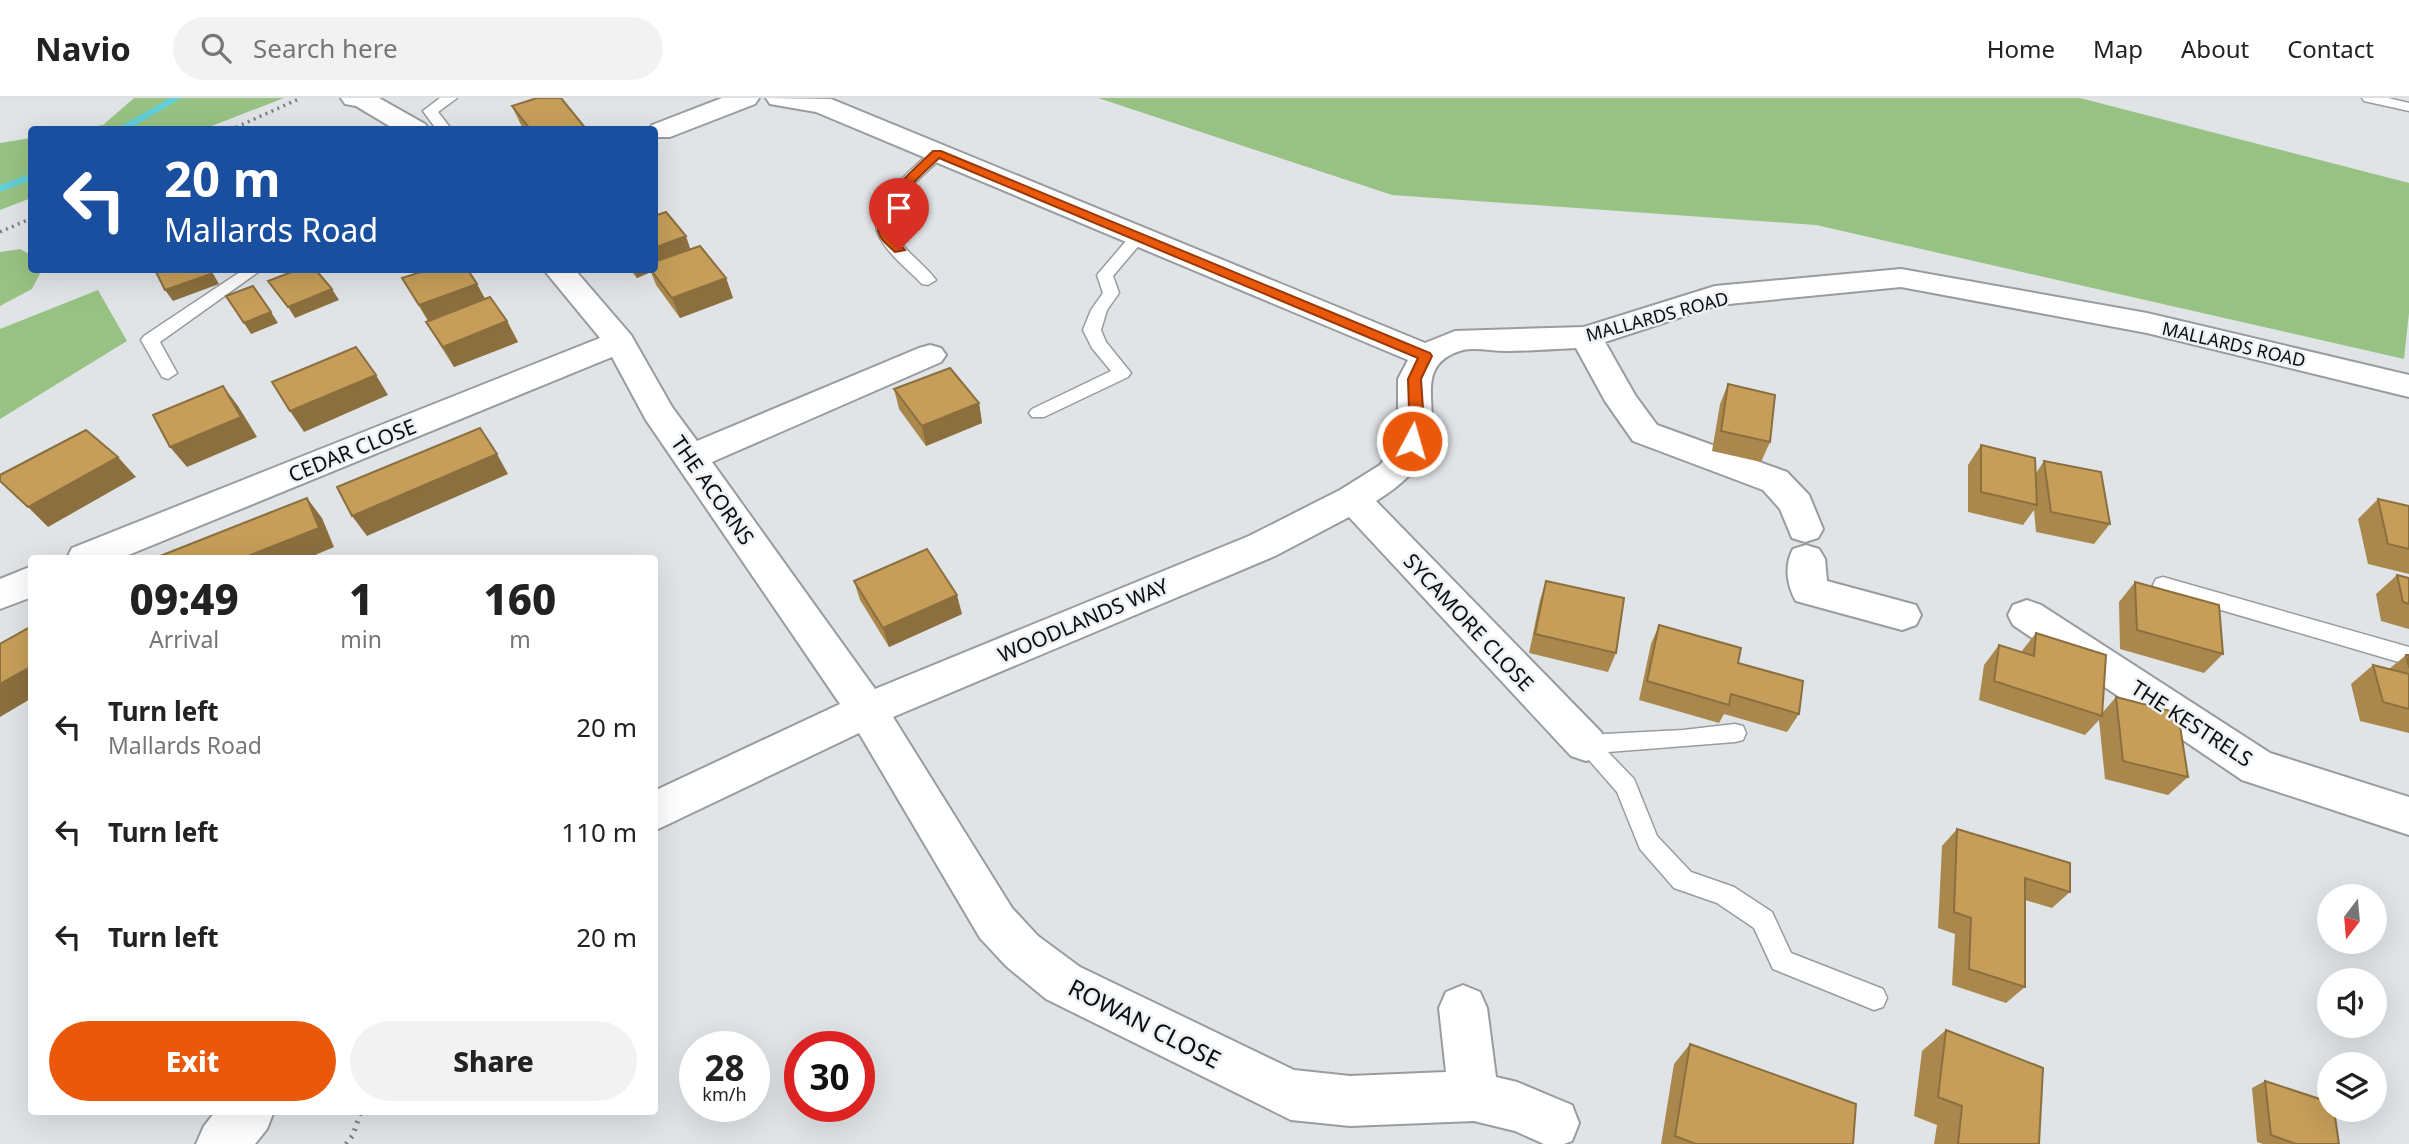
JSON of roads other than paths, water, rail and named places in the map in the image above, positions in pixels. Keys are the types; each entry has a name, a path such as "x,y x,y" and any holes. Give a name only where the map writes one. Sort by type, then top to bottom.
{"street":[{"path":"354,98 364,100 409,126"},
{"path":"661,131 746,98"},
{"path":"779,98 822,105 1426,356"},
{"name":"THE ACORNS","path":"562,273 620,342 658,412 867,710"},
{"name":"MALLARDS ROAD","path":"1426,356 1455,341 1586,337 1715,296 1901,278 2147,323 2409,386"},
{"path":"1586,337 1622,401 1645,433 1775,481 1796,504 1806,544 1808,591 1902,615"},
{"name":"CEDAR CLOSE","path":"92,555 620,342"},
{"path":"690,458 930,355"},
{"name":"WOODLANDS WAY","path":"658,810 867,710 1262,545 1353,499 1392,474 1404,458 1412,441 1415,422 1414,379 1426,356"},
{"name":"SYCAMORE CLOSE","path":"1353,499 1586,744"},
{"path":"0,595 28,582"},
{"name":"THE KESTRELS","path":"2028,615 2257,766 2409,816"},
{"name":"ROWAN CLOSE","path":"867,710 996,923 1022,951 1063,983 1291,1095 1350,1101 1474,1096 1517,1107 1554,1123"},
{"path":"1463,1008 1474,1096"},
{"path":"222,1144 246,1115"}],"lane":[{"path":"441,126 430,111 450,98"},
{"path":"2370,98 2409,107"},
{"path":"928,280 885,234 883,217 899,190 937,154"},
{"path":"1038,413 1122,373 1098,344 1092,330 1099,310 1111,293 1105,275 1139,237"},
{"path":"168,373 150,340 249,273"},
{"path":"2163,585 2409,656"},
{"path":"1586,744 1683,739 1735,733"},
{"path":"1586,744 1626,786 1648,842 1683,880 1725,895 1763,920 1782,961 1874,999"}],"waterway":[{"path":"126,126 177,98"},
{"path":"0,189 28,178"}]}
